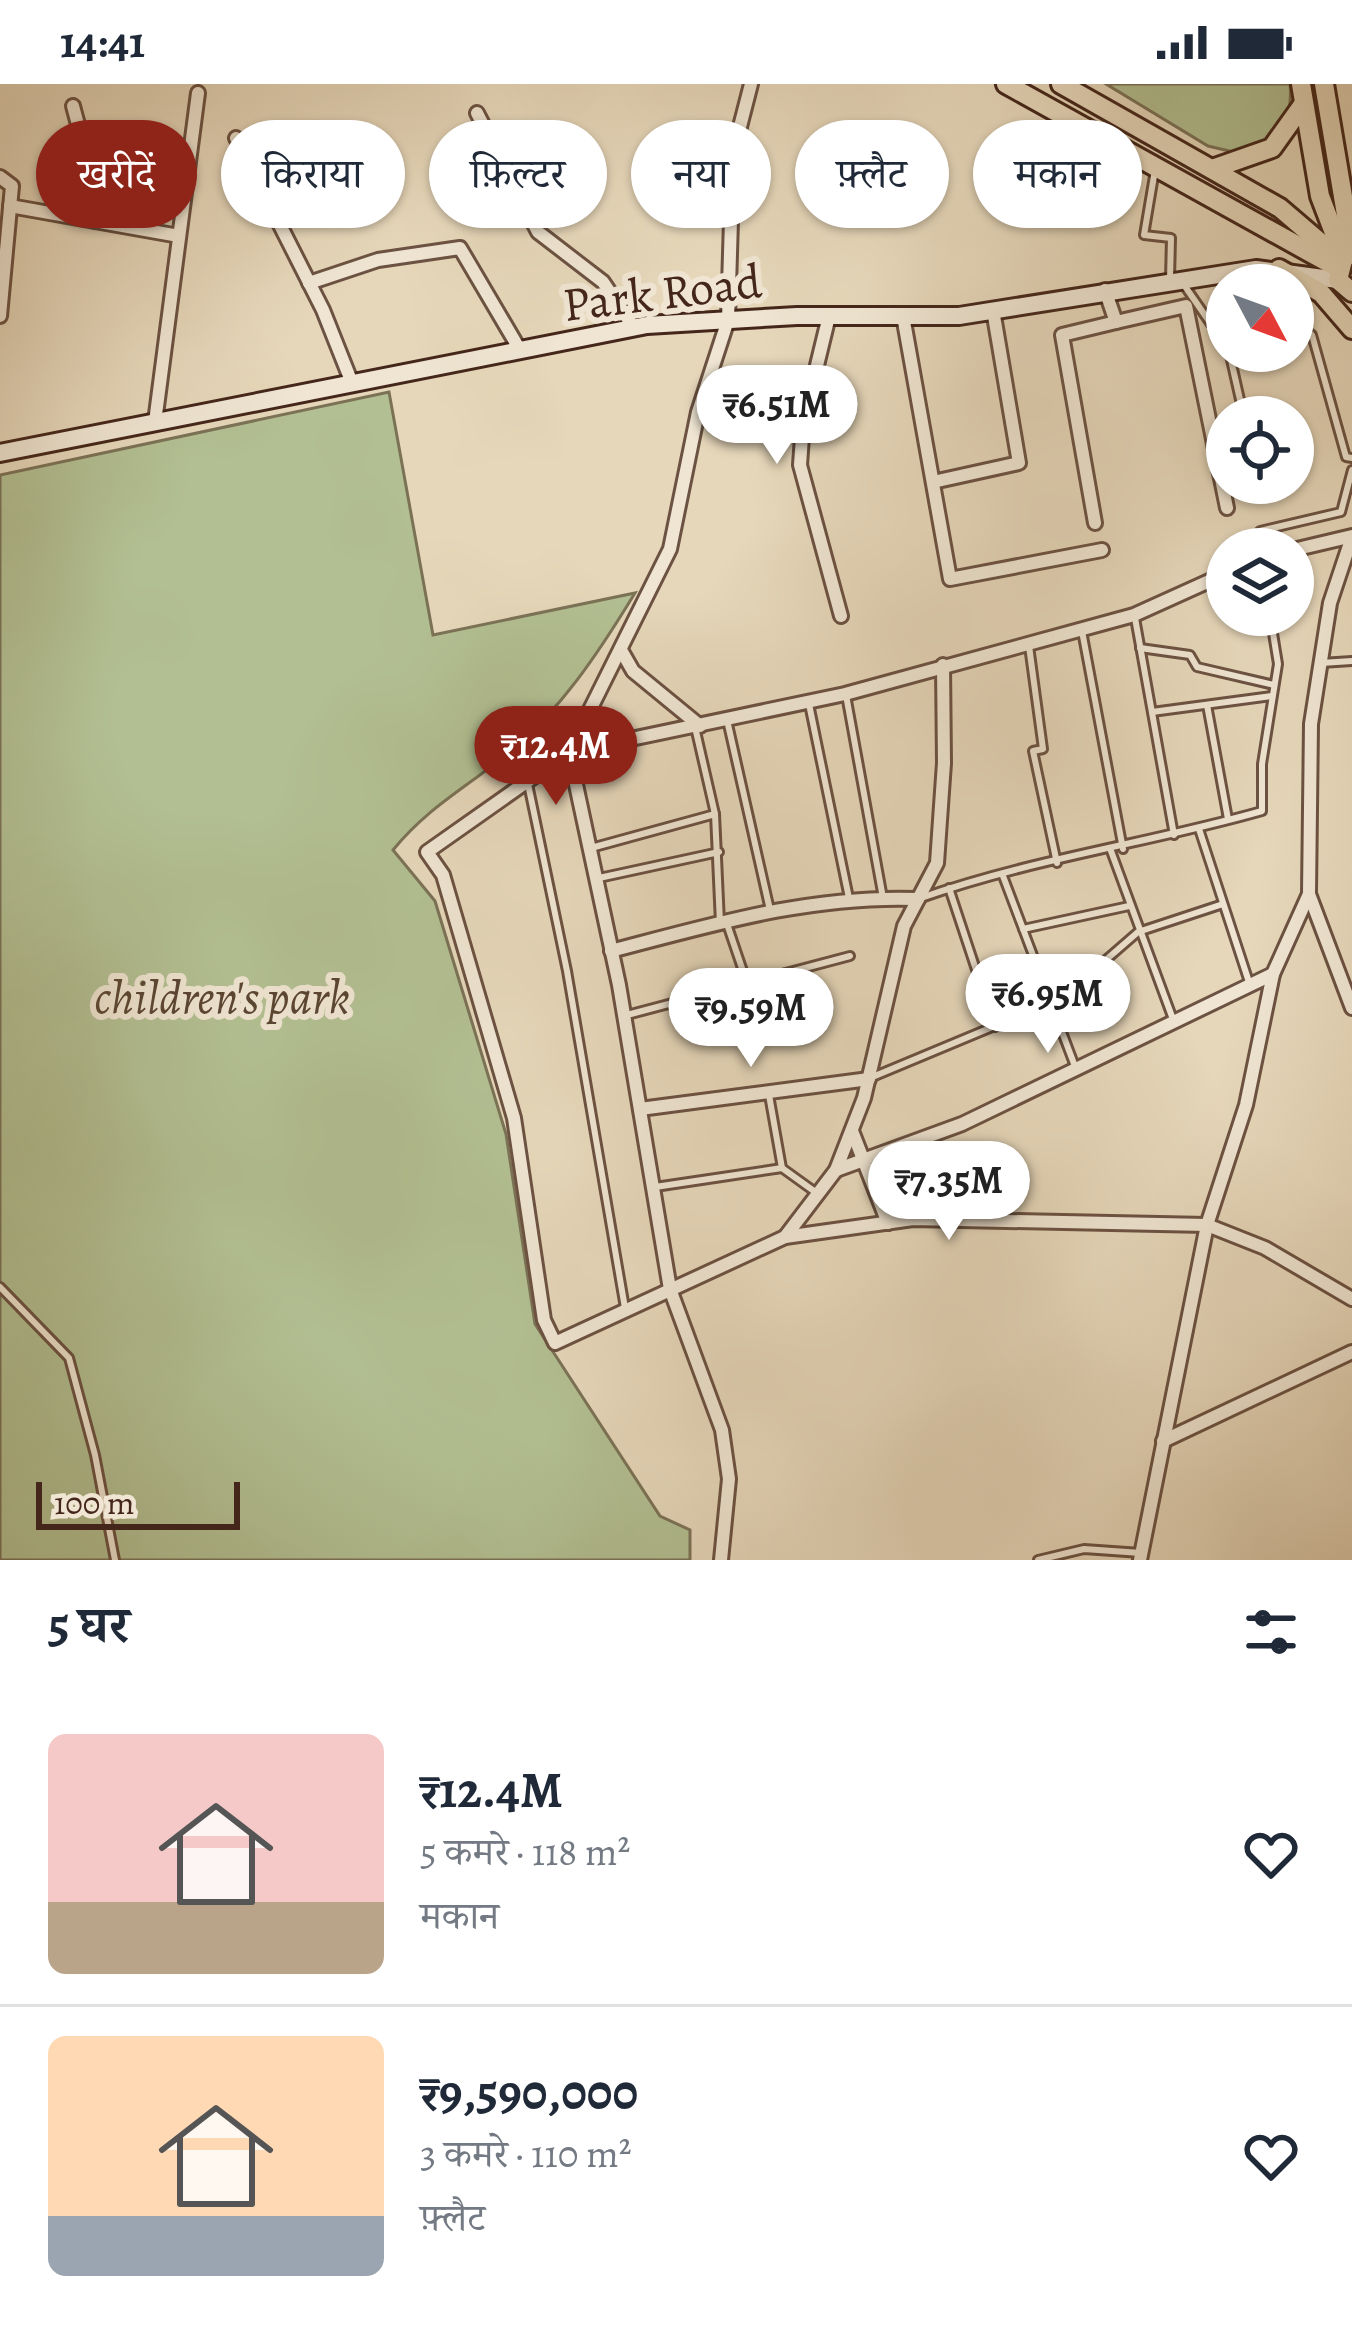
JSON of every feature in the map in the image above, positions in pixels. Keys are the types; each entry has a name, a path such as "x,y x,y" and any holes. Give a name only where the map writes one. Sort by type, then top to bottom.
{"main road":[{"path":"1006,84 1347,272"},
{"path":"1061,84 1215,168 1306,226 1347,272"},
{"path":"1301,84 1320,196 1347,272"},
{"path":"1324,84 1347,272"},
{"path":"1215,168 1272,148 1302,106"},
{"path":"1314,288 1352,329"}],"street":[{"path":"721,1560 729,1479 722,1430 670,1289 624,1016 569,752 670,548 698,412 728,320 733,154 751,84"},
{"path":"155,422 198,92"},
{"path":"73,106 77,120"},
{"path":"477,113 538,232 603,282 634,328"},
{"path":"0,177 12,186 0,316"},
{"path":"10,206 36,211"},
{"path":"134,228 179,236"},
{"path":"281,228 352,382"},
{"path":"309,283 378,260 460,248 520,350"},
{"name":"Park Road","path":"1314,271 1347,272"},
{"name":"Park Road","path":"0,453 634,328 993,310 1206,276"},
{"path":"1105,290 1116,322"},
{"path":"1095,523 1062,335 1186,306 1227,508"},
{"path":"932,482 1019,463 993,310"},
{"path":"829,316 803,423 800,465 841,616"},
{"path":"903,316 950,579 1102,550"},
{"path":"1314,545 1352,536"},
{"path":"1352,536 1330,602 1311,724 1309,893 1352,1007"},
{"path":"1206,582 1134,614 809,704 569,752 427,852 443,875 495,1042 514,1118 544,1320 555,1343 785,1237 888,1223 1062,1220 1207,1225 1265,1248 1352,1299"},
{"path":"621,650 633,671 698,726"},
{"path":"785,1237 836,1171 869,1078 904,926 937,863 944,763 943,665"},
{"path":"1141,1557 1207,1225 1246,1105 1273,974 1309,893"},
{"path":"611,951 770,910 849,898 918,899"},
{"path":"836,1171 962,1124 1273,974"},
{"path":"640,1109 869,1078"},
{"path":"852,1130 888,1223"},
{"path":"1163,1441 1352,1352"}],"lane":[{"path":"1155,168 1144,235 1171,238 1175,279 1206,319"},
{"path":"1314,341 1346,457 1352,458"},
{"path":"1273,528 1340,512 1352,470"},
{"path":"1134,614 1174,836"},
{"path":"1081,628 1124,849"},
{"path":"918,899 1262,811 1262,764 1278,664 1273,636"},
{"path":"1028,642 1043,749 1033,752 1058,863"},
{"path":"1140,648 1190,655 1196,667 1274,685"},
{"path":"1321,663 1352,661"},
{"path":"845,694 883,898"},
{"path":"1152,712 1273,696"},
{"path":"809,704 849,898"},
{"path":"1207,705 1228,821"},
{"path":"727,720 770,910"},
{"path":"698,726 715,814 723,922 747,983"},
{"path":"527,781 567,971 625,1310"},
{"path":"590,848 715,814"},
{"path":"1199,829 1250,986"},
{"path":"1111,851 1174,1022"},
{"path":"596,879 719,852"},
{"path":"1002,874 1076,1069"},
{"path":"949,888 994,1027"},
{"path":"869,1078 1051,1003 1138,932 1223,904"},
{"path":"1023,929 1129,905"},
{"path":"624,1016 850,956"},
{"path":"769,1092 782,1168"},
{"path":"653,1187 782,1168 818,1194"},
{"path":"0,1287 68,1358 95,1455 115,1560"},
{"path":"1038,1560 1084,1549 1141,1557"}],"green space":[{"path":"1106,84 1290,84 1291,97 1281,127 1246,155 1208,146"},
{"name":"children's park","path":"389,392 433,635 635,593 593,658 545,719 393,850 435,901 506,1134 535,1324 660,1516 690,1530 690,1560 0,1560 0,475"}]}
